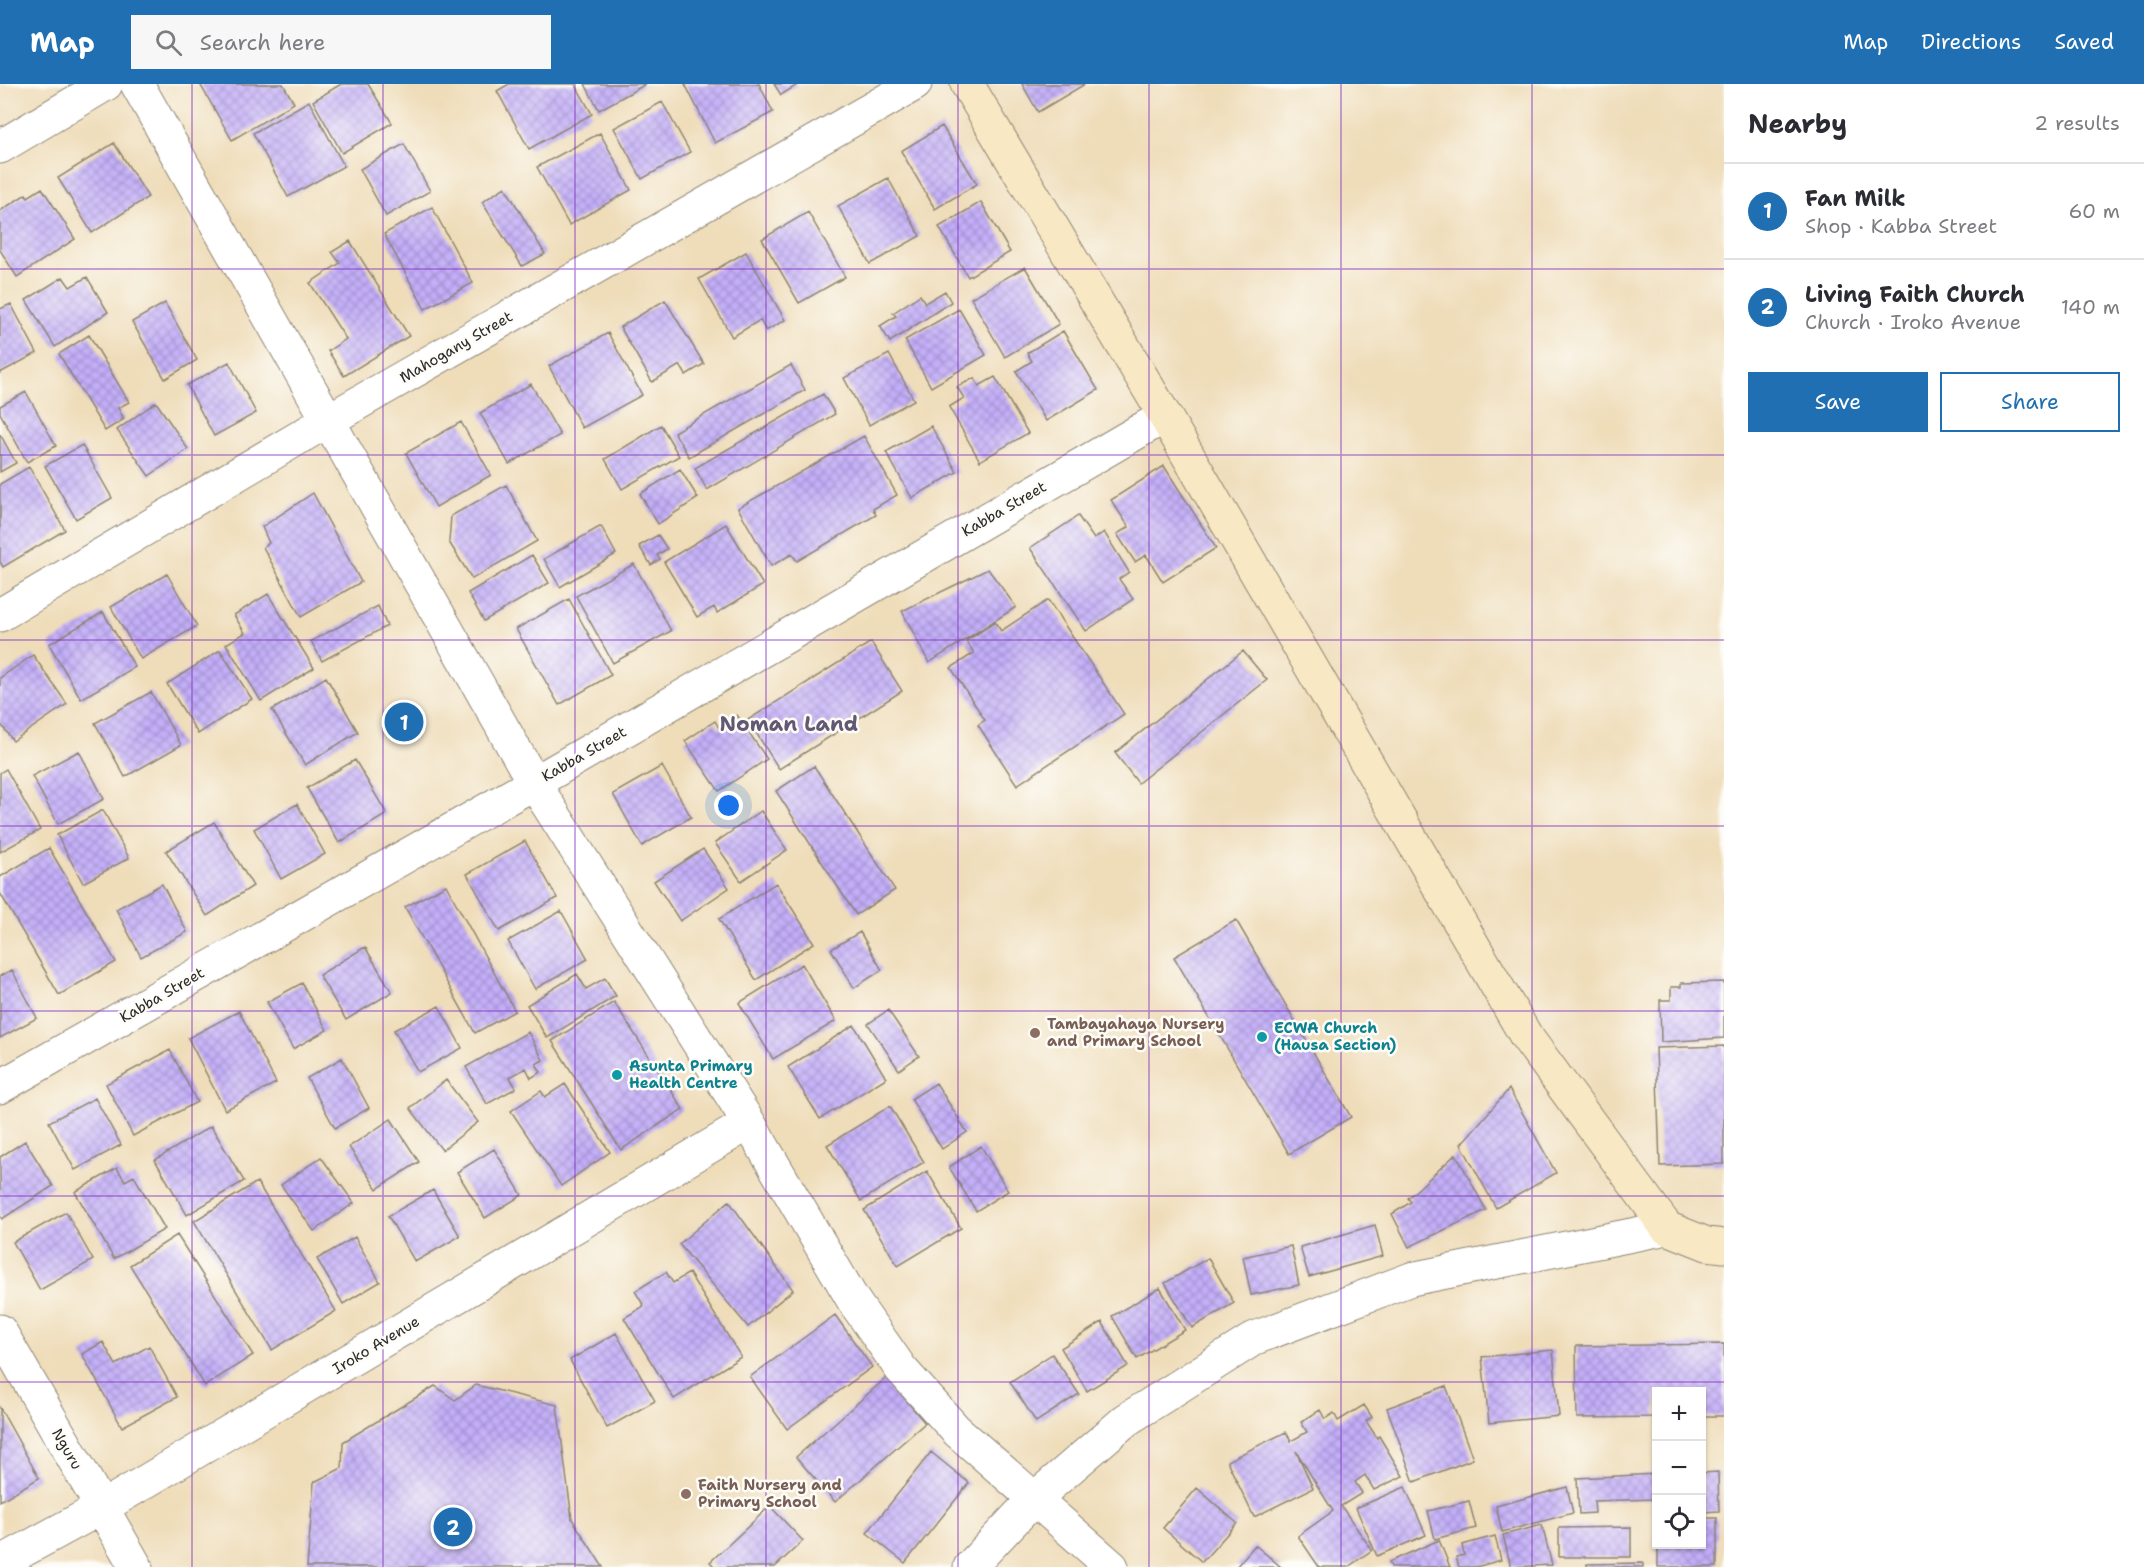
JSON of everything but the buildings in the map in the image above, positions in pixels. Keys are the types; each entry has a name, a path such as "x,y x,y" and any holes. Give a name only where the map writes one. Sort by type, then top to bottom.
{"main road":[{"path":"968,84 1165,416 1526,1036 1667,1228 1707,1244 1724,1246"}],"street":[{"path":"0,147 106,84"},
{"path":"137,84 534,783 749,1123 853,1300 901,1369 956,1430 1112,1567"},
{"name":"Mahogany Street","path":"0,615 327,421 915,84"},
{"name":"Kabba Street","path":"0,1087 534,783 1165,416"},
{"name":"Iroko Avenue","path":"0,1563 101,1508 749,1123"},
{"path":"970,1567 1033,1500 1126,1420 1255,1338 1411,1278 1667,1228"},
{"name":"Nguru","path":"0,1331 136,1567"}],"place":[{"name":"Fan Milk","path":"404,722"},
{"name":"Tambayahaya Nursery and Primary School","path":"1035,1033"},
{"name":"ECWA Church (Hausa Section)","path":"1262,1037"},
{"name":"Asunta Primary Health Centre","path":"617,1075"},
{"name":"Faith Nursery and Primary School","path":"686,1494"},
{"name":"Living Faith Church","path":"453,1527"}],"district":[{"name":"Noman Land","path":"789,724"}]}
